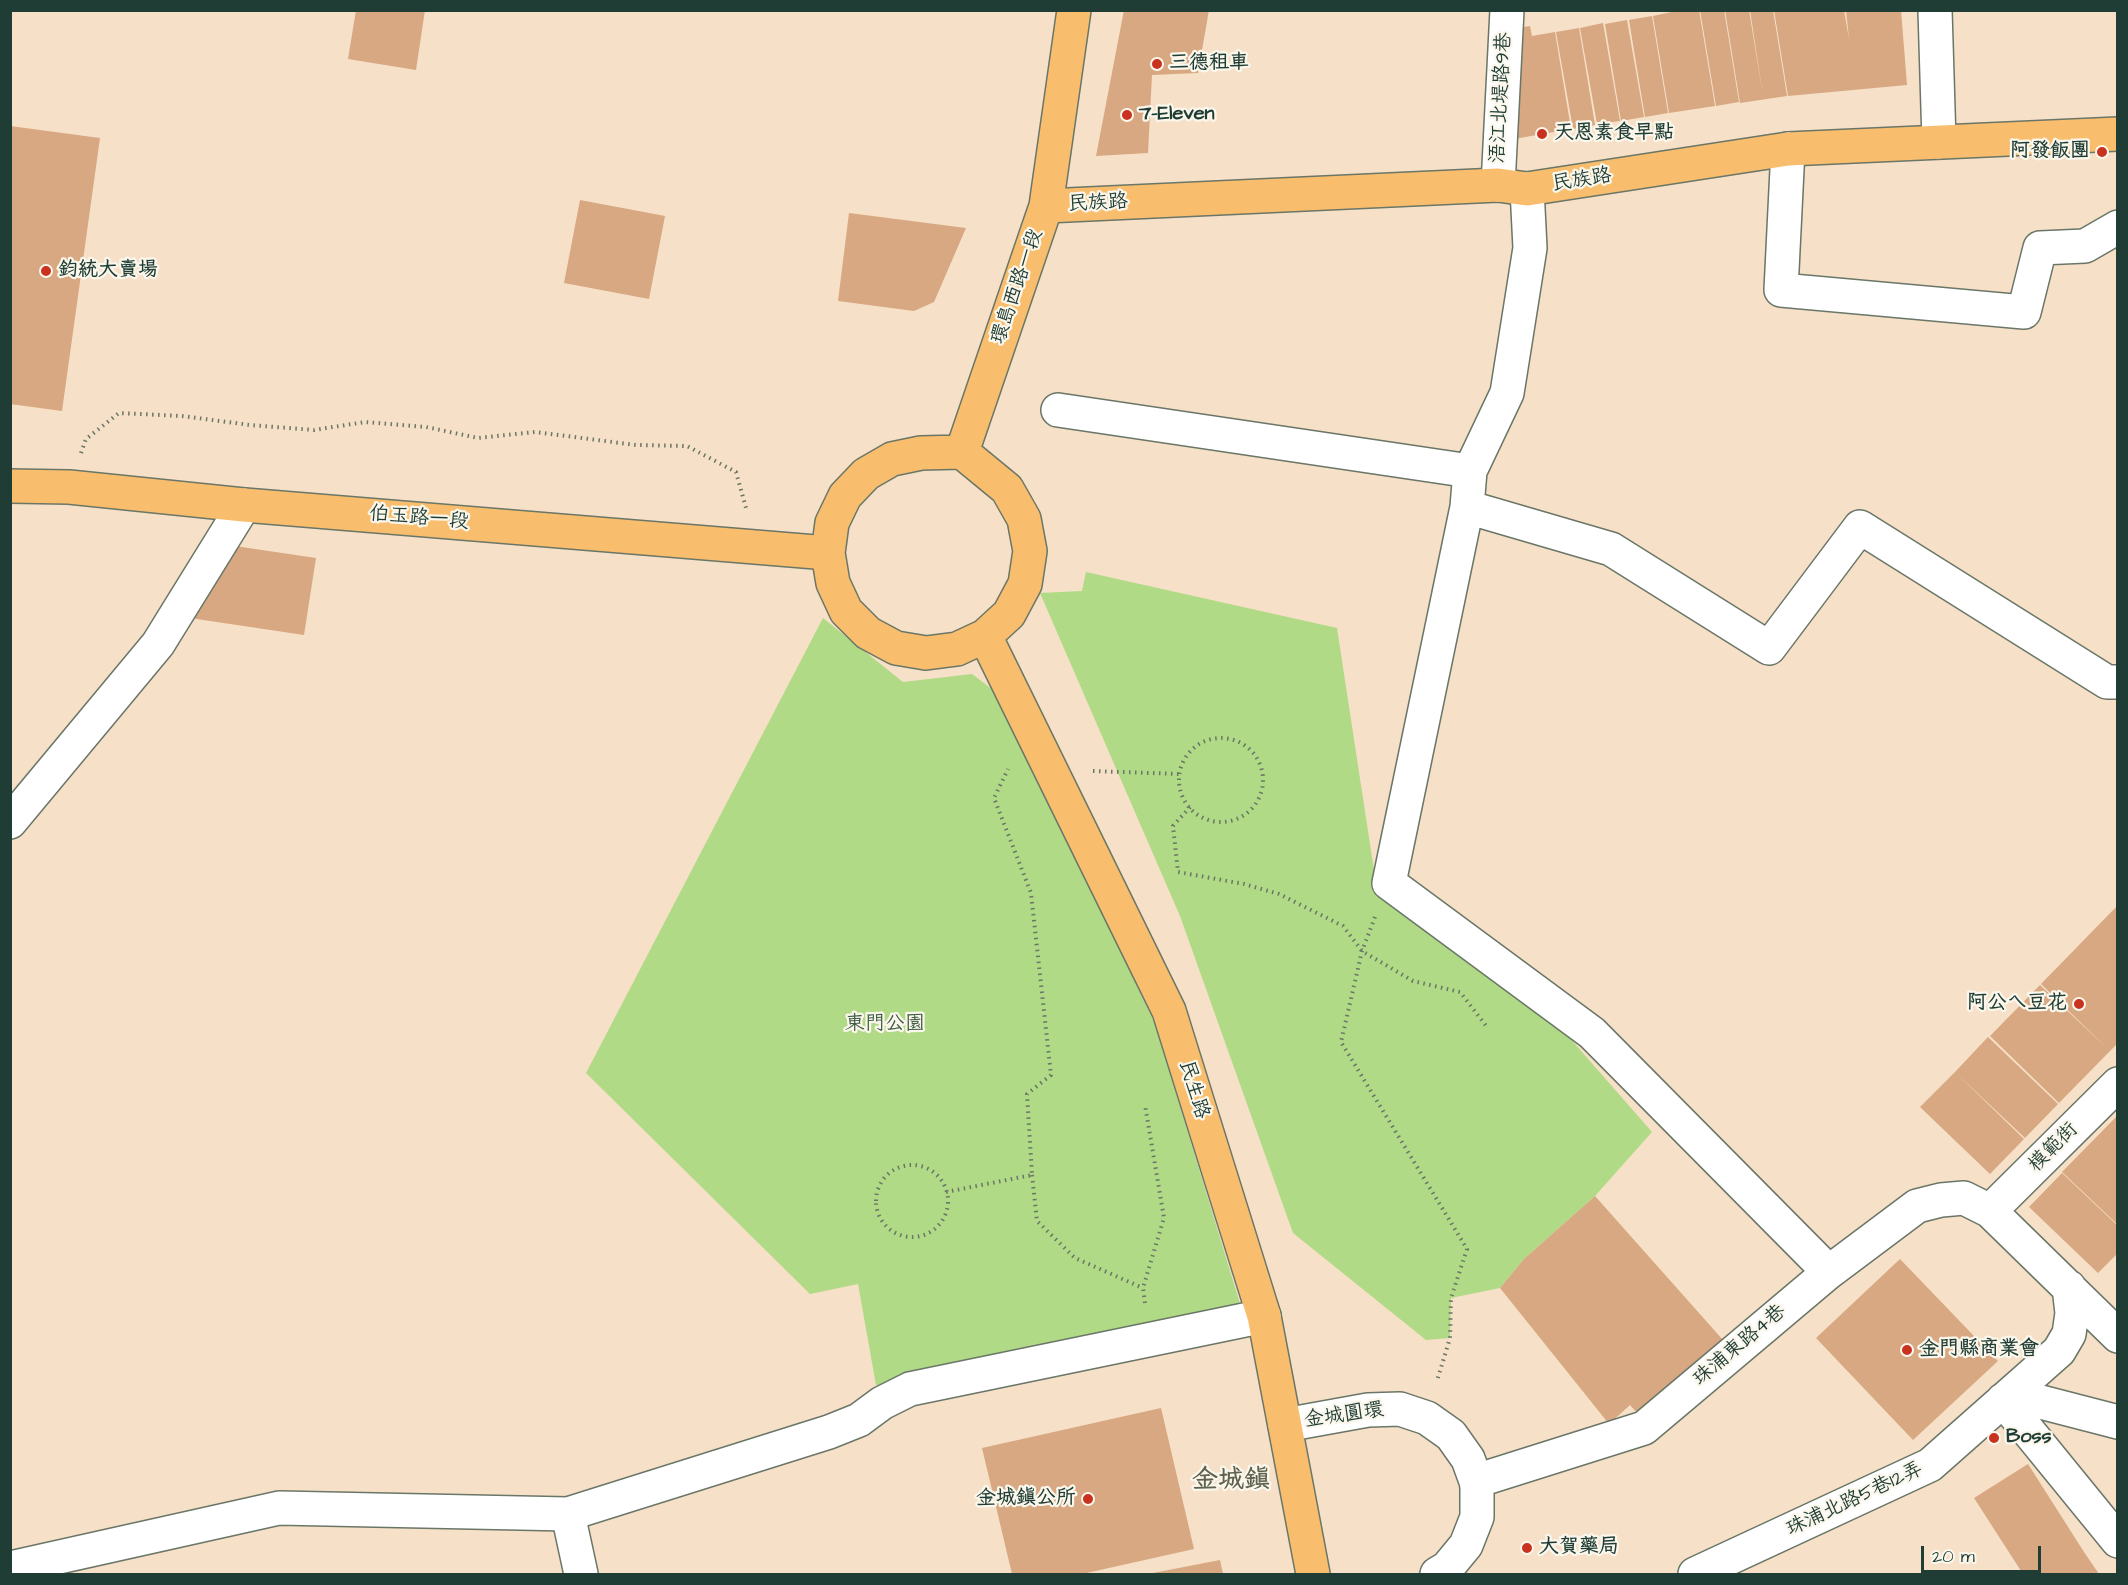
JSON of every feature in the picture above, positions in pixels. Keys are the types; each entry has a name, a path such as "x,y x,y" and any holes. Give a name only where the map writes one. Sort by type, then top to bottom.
{"main road":[{"name":"環島西路一段","path":"962,452 1046,206 1074,10"},
{"name":"民族路","path":"1046,206 1512,187 1788,149 2118,134"},
{"path":"962,452 1007,489 1024,519 1030,551 1025,584 1009,614 985,636 957,650 926,653 896,648 868,633 846,611 832,583 828,553 832,523 845,496 866,474 892,459 921,453 962,452"},
{"name":"伯玉路一段","path":"10,486 69,487 244,505 828,553"},
{"name":"民生路","path":"985,636 1169,1011 1264,1316 1313,1575"}],"street":[{"name":"浯江北堤路9巷","path":"1470,471 1507,393 1530,248 1512,187 1507,10"},
{"path":"1935,10 1939,142"},
{"path":"1788,149 1781,290 2024,312 2040,248 2085,246 2118,227"},
{"path":"1058,410 1470,471 1467,507 1389,883 1592,1033 1829,1272"},
{"path":"10,822 158,644 244,505"},
{"path":"1467,507 1611,549 1769,648 1860,527 2107,682 2118,682"},
{"name":"模範街","path":"1990,1211 2118,1084"},
{"name":"珠浦東路4巷","path":"1476,1481 1644,1428 1829,1272 1917,1206 1941,1200 1964,1198 1990,1211 2118,1336"},
{"name":"珠浦北路5巷12弄","path":"1695,1575 1930,1465 2059,1350 2069,1334 2072,1313 2069,1287"},
{"path":"10,1568 279,1508 567,1514 829,1432 860,1420 882,1403 910,1389 1264,1316"},
{"path":"2003,1400 2033,1400 2118,1422"},
{"path":"2003,1400 2118,1541"},
{"name":"金城圓環","path":"1286,1425 1368,1410 1400,1409 1427,1418 1451,1435 1468,1459 1476,1481 1477,1517 1466,1545 1446,1572"},
{"path":"567,1514 581,1575"}],"path":[{"path":"69,487 86,439 119,413 182,416 314,430 365,422 426,427 478,438 535,432 636,446 687,446 736,472 758,546"},
{"path":"1215,738 1241,743 1252,751 1260,762 1263,775 1262,788 1257,802 1247,812 1235,819 1221,822 1207,819 1190,807 1180,788 1179,774 1192,750 1202,742 1215,738"},
{"path":"1012,760 994,798 1031,893 1051,1075 1027,1094 1037,1221 1075,1258 1143,1288"},
{"path":"1117,773 1179,774"},
{"path":"1190,807 1173,826 1178,872 1244,884 1279,894 1342,926 1362,951 1413,981 1460,992 1487,1027"},
{"path":"1389,883 1362,951 1341,1042 1467,1249 1451,1298 1450,1338 1427,1418"},
{"path":"1145,1105 1164,1218 1143,1288 1145,1308"},
{"path":"923,1167 942,1181 946,1192 948,1204 939,1226 929,1233 917,1236 900,1234 885,1225 876,1204 877,1192 882,1181 890,1173 900,1168 923,1167"},
{"path":"946,1192 1032,1175"}],"green space":[{"path":"1086,572 1337,628 1377,890 1526,988 1652,1132 1595,1196 1524,1259 1500,1288 1451,1298 1450,1338 1426,1340 1293,1233 1180,916 1040,593 1082,591"},
{"name":"東門公園","path":"823,618 903,682 972,674 997,693 1155,1024 1241,1307 909,1381 876,1385 858,1284 810,1294 586,1073"}],"building":[{"path":"356,10 425,10 416,70 348,59"},
{"path":"1124,10 1209,10 1198,73 1152,75 1148,153 1096,156"},
{"path":"1699,10 1715,106 1669,113 1653,16 1676,11"},
{"path":"1700,10 1724,10 1739,102 1716,106"},
{"path":"1725,10 1749,10 1763,96 1750,10 1773,10 1787,96 1740,103"},
{"path":"1774,10 1844,10 1849,39 1846,10 1901,10 1907,85 1788,96"},
{"path":"1652,16 1668,113 1645,117 1629,20"},
{"path":"1627,20 1644,117 1621,121 1605,24"},
{"path":"1603,23 1620,121 1597,124 1580,28"},
{"path":"1530,26 1532,36 1555,32 1571,129 1514,139 1496,31"},
{"path":"1579,28 1595,125 1573,129 1556,32"},
{"name":"鈞統大賣場","path":"10,126 100,138 62,411 10,404"},
{"path":"580,200 665,216 649,299 564,283"},
{"path":"849,213 966,228 934,302 914,311 838,301"},
{"path":"201,541 316,558 304,635 190,618"},
{"path":"2118,905 2118,1043 2110,1051 2041,984"},
{"path":"2040,985 2110,1051 2059,1103 1990,1036"},
{"path":"1988,1037 2058,1104 2025,1138 1955,1072"},
{"path":"1955,1072 2024,1139 1990,1174 1920,1107"},
{"path":"2118,1115 2118,1225 2062,1172"},
{"path":"2062,1173 2118,1226 2118,1253 2098,1273 2029,1207"},
{"path":"1595,1196 1723,1340 1639,1415 1630,1405 1609,1424 1500,1288 1524,1259"},
{"name":"金門縣商業會","path":"1900,1259 1998,1361 1913,1440 1816,1338"},
{"name":"金城鎮公所","path":"1161,1408 1194,1549 1082,1574 1012,1574 982,1448"},
{"path":"2028,1464 2099,1574 2023,1574 1974,1498"},
{"path":"1220,1560 1223,1574 1153,1574 1153,1573"}],"place":[{"name":"三德租車","path":"1157,64"},
{"name":"7-Eleven","path":"1127,115"},
{"name":"天恩素食早點","path":"1542,134"},
{"name":"阿發飯團","path":"2102,152"},
{"name":"鈞統大賣場","path":"46,271"},
{"name":"阿公ㄟ豆花","path":"2079,1004"},
{"name":"金門縣商業會","path":"1907,1350"},
{"name":"Boss","path":"1994,1438"},
{"name":"金城鎮公所","path":"1088,1499"},
{"name":"大賀藥局","path":"1527,1548"}],"district":[{"name":"金城鎮","path":"1231,1482"}]}
